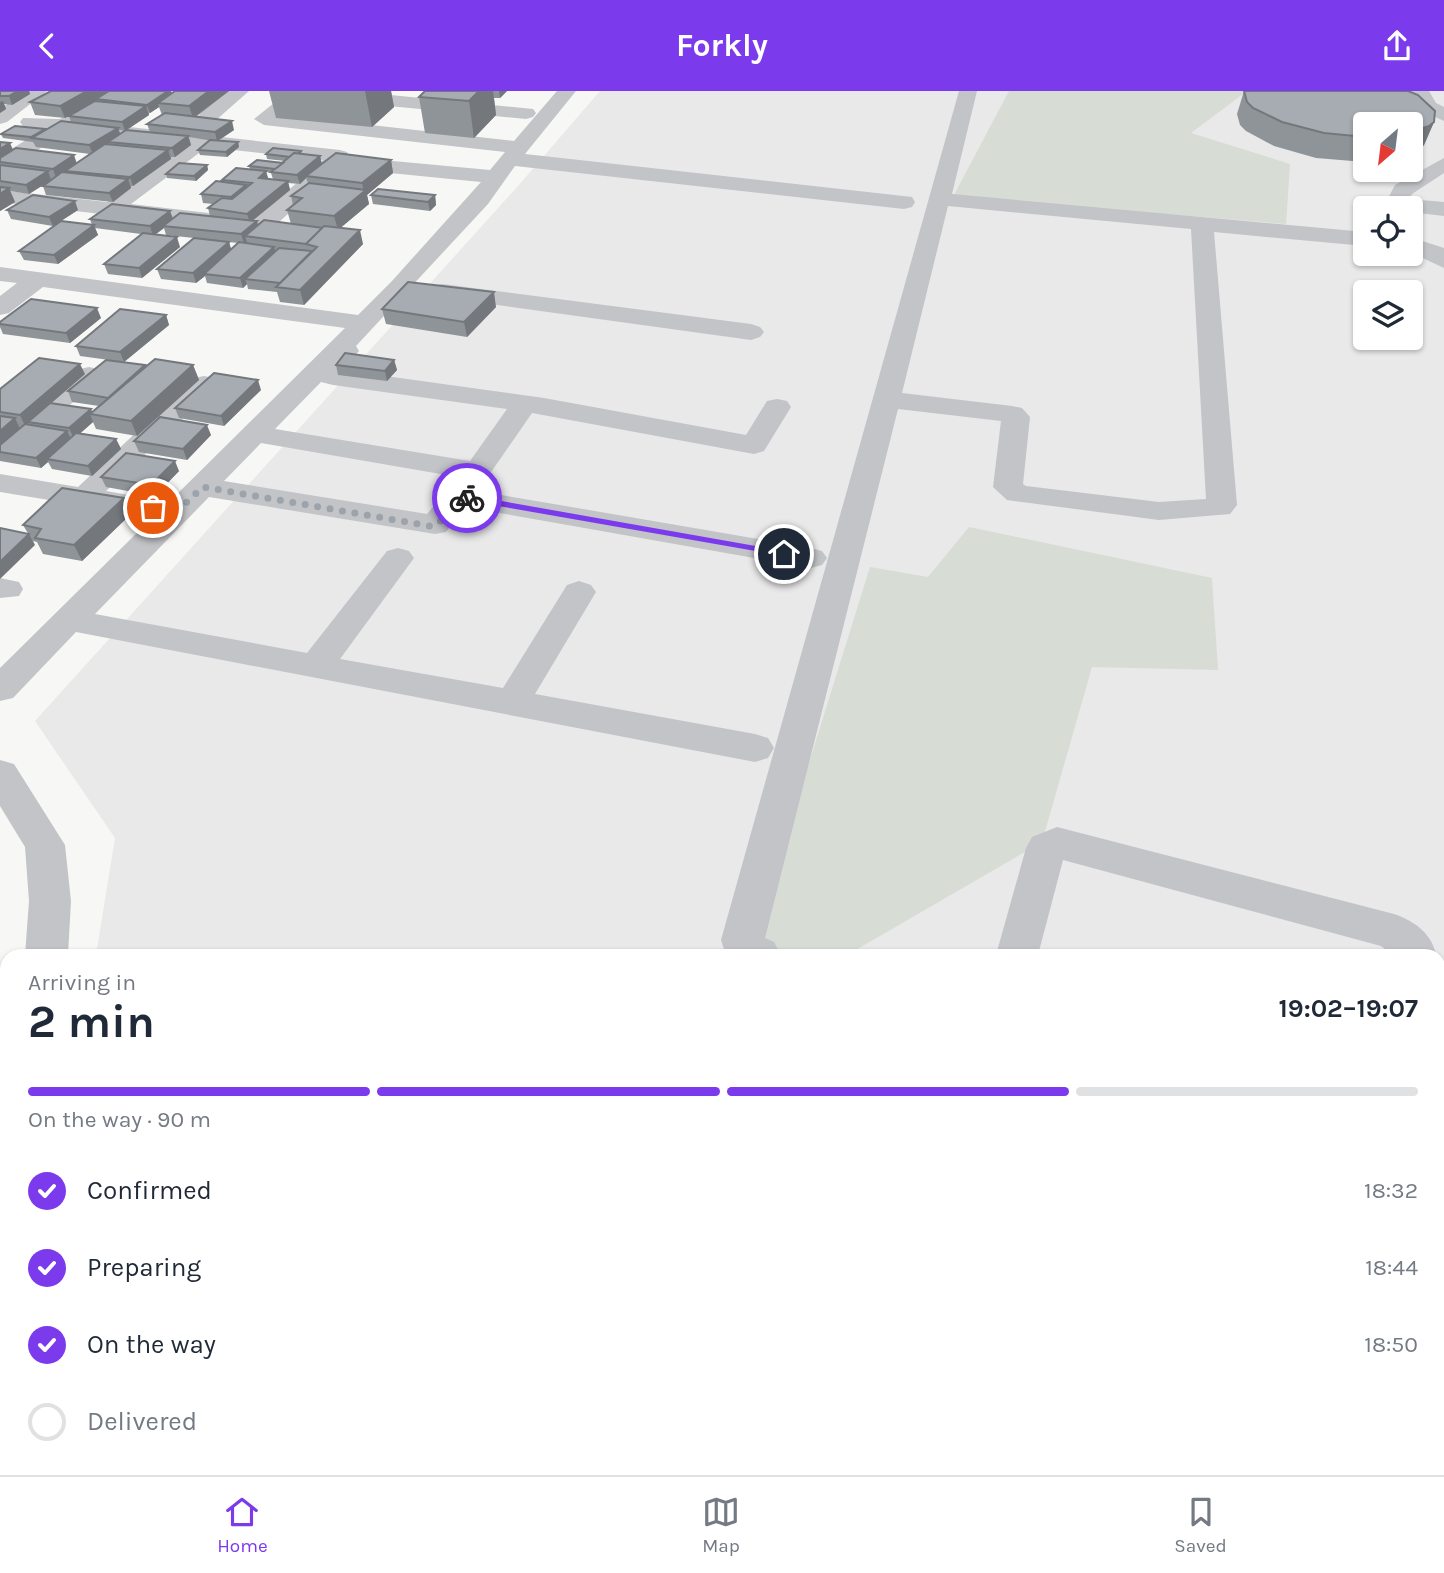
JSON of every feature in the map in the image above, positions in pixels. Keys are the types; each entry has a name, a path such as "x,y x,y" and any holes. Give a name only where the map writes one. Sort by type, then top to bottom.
{"street":[{"path":"0,118 37,91"},
{"path":"0,165 66,127 119,91"},
{"path":"208,117 240,91"},
{"path":"567,91 480,199 328,369 327,374 663,426 754,445 777,407"},
{"path":"747,949 743,947 743,940 968,91"},
{"path":"508,161 414,136 264,119 300,92 526,113"},
{"path":"1415,93 1444,115"},
{"path":"414,136 447,105"},
{"path":"107,148 159,112"},
{"path":"30,122 340,156 261,226"},
{"path":"111,209 203,141"},
{"path":"249,166 271,148"},
{"path":"335,161 508,161 904,202"},
{"path":"1401,196 1404,190 1444,164"},
{"path":"5,205 29,199 52,185"},
{"path":"29,199 285,230"},
{"path":"940,199 1353,238"},
{"path":"186,218 207,200"},
{"path":"1423,208 1444,209"},
{"path":"887,398 1012,414 1016,417 1008,487 1018,494 1158,511 1219,508 1222,505 1202,224"},
{"path":"1423,246 1444,261"},
{"path":"0,274 367,325"},
{"path":"0,308 38,279"},
{"path":"401,286 751,332"},
{"path":"0,689 367,325"},
{"path":"0,450 89,375"},
{"path":"83,496 204,384"},
{"path":"203,487 430,526 439,523 524,405"},
{"path":"257,434 477,471"},
{"path":"0,482 176,512"},
{"path":"459,496 811,558"},
{"path":"316,666 398,558"},
{"path":"512,703 579,592"},
{"path":"69,620 755,748"},
{"path":"0,774 45,845 50,901 47,949"},
{"path":"1019,949 1046,848 1057,843 1394,932 1413,949"}],"shaded area":[{"path":"600,91 1444,91 1444,949 97,949 115,838 35,721 518,186"},
{"path":"1009,91 1247,91 1191,133 1290,164 1286,224 953,197"},
{"path":"969,527 1212,578 1218,670 1092,667 1042,842 857,949 763,949 752,946 870,567 928,577"}],"building":[{"path":"0,91 18,91 9,96 0,96"},
{"path":"51,91 87,91 60,106 30,102"},
{"path":"109,91 168,91 147,105 96,99"},
{"path":"175,91 209,91 189,106 158,103"},
{"path":"425,91 479,91 469,101 419,97"},
{"path":"1244,91 1408,91 1418,95 1435,111 1434,122 1423,128 1423,112 1353,112 1353,136 1324,133 1282,122 1253,108 1247,102"},
{"path":"95,101 146,106 122,122 69,116"},
{"path":"165,113 232,121 215,132 147,124"},
{"path":"61,121 118,128 89,145 32,138"},
{"path":"15,126 45,129 31,137 1,134"},
{"path":"126,130 188,136 172,148 108,142"},
{"path":"210,140 238,142 226,152 198,150"},
{"path":"0,142 10,143 0,149"},
{"path":"105,144 168,150 130,177 65,171"},
{"path":"16,148 74,155 53,169 0,162 0,158"},
{"path":"273,148 301,151 290,157 266,154"},
{"path":"294,153 320,156 297,175 271,172"},
{"path":"336,153 391,160 362,183 306,176"},
{"path":"257,160 283,163 275,169 249,166"},
{"path":"179,163 207,165 194,176 166,174"},
{"path":"0,165 48,171 26,185 0,181"},
{"path":"236,168 266,171 259,178 288,181 247,214 208,208 222,198 232,199 252,183 222,180"},
{"path":"62,172 128,179 109,193 43,186"},
{"path":"216,181 246,185 231,197 201,194"},
{"path":"309,183 366,190 334,216 287,210 302,198 291,196"},
{"path":"0,187 9,188 0,194"},
{"path":"378,189 435,195 428,202 371,195"},
{"path":"33,195 75,201 49,217 7,210"},
{"path":"112,204 170,211 150,226 90,219"},
{"path":"180,213 257,221 241,234 163,226"},
{"path":"264,220 323,228 306,244 245,236"},
{"path":"61,221 94,225 54,255 19,251"},
{"path":"324,226 360,230 300,290 276,287 317,247 306,244"},
{"path":"143,233 177,237 139,268 104,264"},
{"path":"194,238 229,242 193,273 157,269"},
{"path":"239,242 274,247 240,278 204,274"},
{"path":"279,248 312,251 280,283 245,279"},
{"path":"408,282 494,292 464,322 382,309"},
{"path":"31,299 97,308 66,333 0,324"},
{"path":"120,309 166,315 120,352 76,346"},
{"path":"345,353 394,360 385,371 336,365"},
{"path":"39,358 80,364 20,415 0,412 0,389"},
{"path":"155,359 193,365 131,421 90,414"},
{"path":"106,360 145,365 108,398 68,391"},
{"path":"214,373 258,380 221,416 175,408"},
{"path":"50,403 91,409 69,428 28,422"},
{"path":"0,416 15,418 0,431"},
{"path":"160,417 207,425 183,449 134,441"},
{"path":"25,424 67,431 36,458 0,452 0,445"},
{"path":"76,433 116,439 88,466 47,459"},
{"path":"126,453 175,461 151,485 101,477"},
{"path":"62,488 124,498 74,545 35,538 41,529 23,525"},
{"path":"0,528 29,534 0,562"}],"way so far":[{"path":"153,508 176,512 203,487 430,526 439,523 459,496 467,498"}],"route":[{"path":"467,498 784,554"}]}
